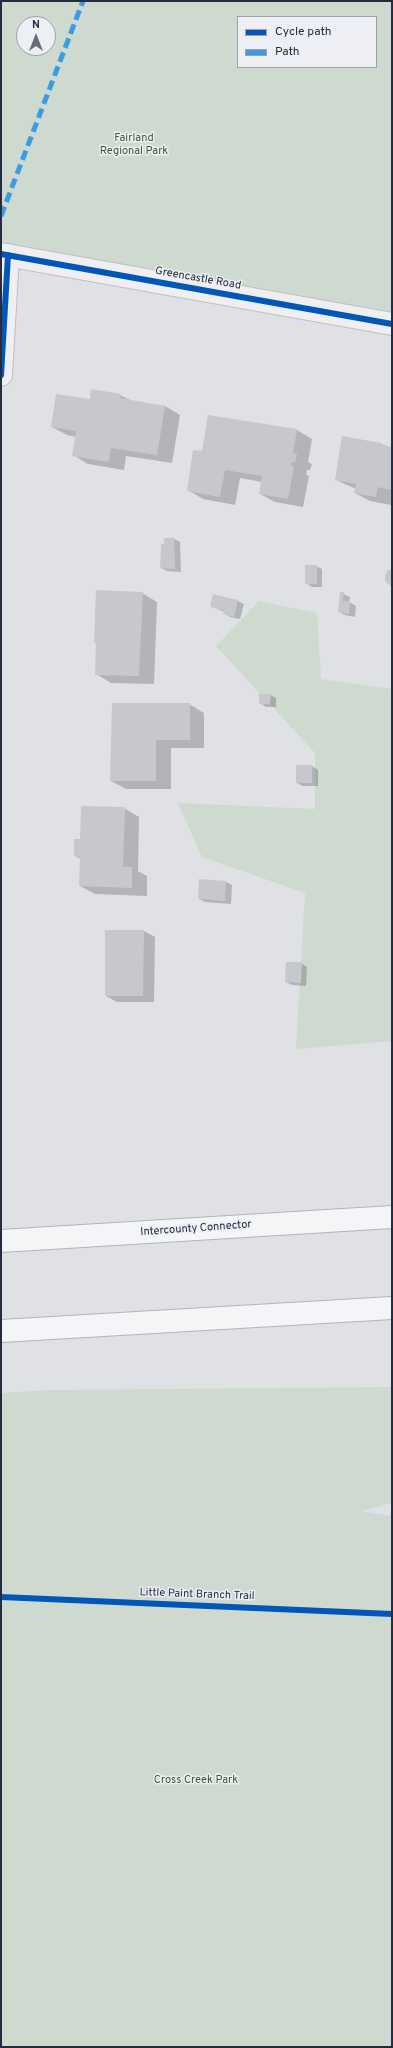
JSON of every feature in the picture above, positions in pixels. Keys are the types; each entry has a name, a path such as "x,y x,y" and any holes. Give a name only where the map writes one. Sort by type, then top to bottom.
{"highway":[{"name":"Intercounty Connector","path":"1,1242 392,1217"},
{"path":"1,1331 392,1308"}],"street":[{"name":"Greencastle Road","path":"5,254 392,324"},
{"path":"1,375 5,254"}],"green space":[{"name":"Fairland Regional Park","path":"1,1 392,1 392,324 1,254"},
{"path":"259,601 317,613 321,679 392,689 392,1041 296,1049 305,893 202,857 178,803 315,809 315,753 216,646"},
{"name":"Cross Creek Park","path":"392,1387 392,1503 361,1511 392,1516 392,2047 1,2047 1,1393 51,1390"}],"building":[{"path":"91,389 121,394 120,398 165,406 157,455 111,448 109,462 72,456 76,431 51,427 56,394 90,399"},
{"path":"208,415 297,429 293,453 297,454 295,462 292,462 291,466 294,466 288,499 259,494 262,476 225,470 220,497 187,491 193,450 202,451"},
{"path":"342,436 381,443 380,445 392,447 392,490 378,487 376,497 354,493 356,484 335,480"},
{"path":"164,538 174,538 175,569 160,568 161,544 164,544"},
{"path":"305,565 317,565 317,584 305,584"},
{"path":"392,569 392,587 385,581 385,575 388,570"},
{"path":"96,590 143,592 139,676 95,675 96,643 94,643"},
{"path":"340,592 344,592 343,601 350,601 349,614 338,612"},
{"path":"213,594 238,600 234,617 223,614 224,610 210,607"},
{"path":"259,694 271,694 270,704 259,704"},
{"path":"112,703 190,703 190,740 156,740 156,781 110,781"},
{"path":"296,765 312,765 312,783 296,783"},
{"path":"81,806 125,807 123,867 132,867 132,888 79,886 80,857 74,856 74,839 80,839"},
{"path":"199,879 226,881 225,901 198,899"},
{"path":"105,930 144,930 143,996 105,996"},
{"path":"286,962 302,962 301,983 285,982"}],"marked path":[{"path":"1,216 83,1"}],"cycle path":[{"path":"1,254 392,324"},
{"path":"1,375 8,255"},
{"name":"Little Paint Branch Trail","path":"1,1597 392,1614"}]}
